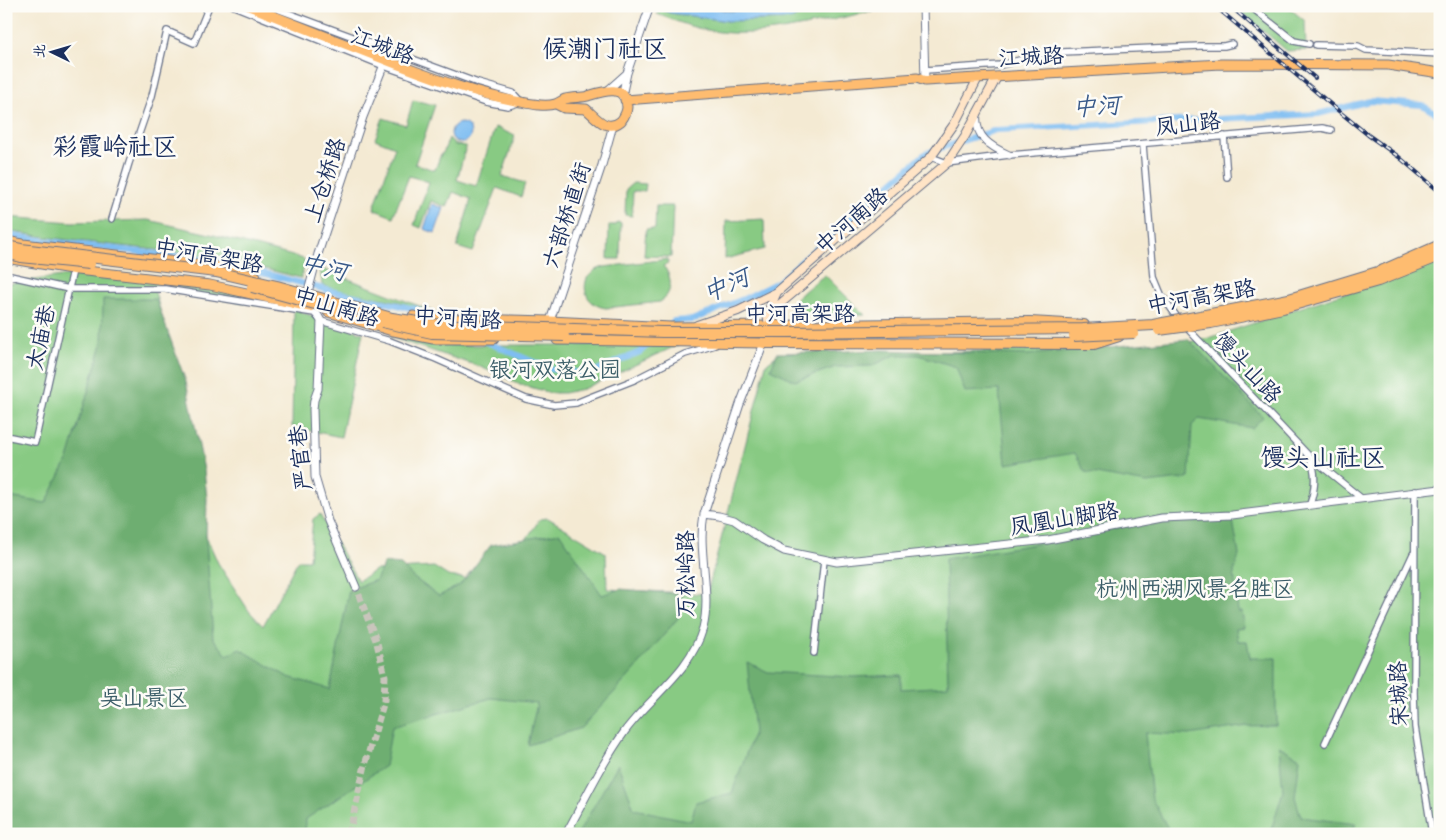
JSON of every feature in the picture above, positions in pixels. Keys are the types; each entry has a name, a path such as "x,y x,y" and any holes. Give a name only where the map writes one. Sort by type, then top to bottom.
{"highway":[{"name":"中河高架路","path":"6,246 216,272 277,286 392,318 431,324 662,332 788,332 1105,328 1152,325 1289,299 1381,271 1440,245"},
{"name":"中河高架路","path":"6,253 21,257 215,278 390,324 432,333 768,337 1090,336 1153,331 1211,323 1283,308 1378,281 1440,256"},
{"path":"769,326 1030,322 1093,325 1105,328"},
{"path":"764,343 1094,344 1126,333"}],"main road":[{"name":"江城路","path":"249,6 439,80 475,92 522,102 556,104 564,108 586,109 601,123 613,125"},
{"name":"江城路","path":"556,104 564,99 587,96 604,91 618,92 624,98 917,78 925,82 1221,64 1371,64 1406,67 1440,73"},
{"name":"中河南路","path":"6,240 23,244 220,267 308,289 392,314 428,318 551,318 667,327 769,326 780,304 947,163 965,136 997,77"},
{"name":"中河南路","path":"693,327 738,311 777,292 932,155 955,123 978,78"},
{"path":"593,115 593,100 604,91"},
{"path":"613,125 623,119 627,107 624,98"},
{"name":"中河南路","path":"6,258 73,270 210,285 315,308 389,330 433,338 764,343"},
{"path":"764,343 769,326 767,314 777,292"}],"street":[{"path":"112,218 152,96 167,31 194,43 209,6"},
{"name":"江城路","path":"234,6 386,59"},
{"name":"江城路","path":"269,6 386,59"},
{"path":"624,98 627,73 650,6"},
{"path":"923,6 925,82"},
{"path":"1250,6 1294,41 1309,44"},
{"path":"925,70 1001,65 1041,54 1153,47 1224,46 1232,44"},
{"path":"1316,45 1358,46 1366,50 1440,54"},
{"name":"上仓桥路","path":"308,289 363,117 386,59"},
{"path":"604,91 627,73"},
{"path":"978,112 976,123 978,131 994,148 1009,156"},
{"name":"六部桥直街","path":"551,318 602,166 613,125"},
{"name":"凤山路","path":"932,155 947,163 1224,136 1322,128 1331,130"},
{"path":"1224,136 1227,178"},
{"name":"馒头山路","path":"1143,145 1152,266 1160,294 1183,324 1309,456 1361,498"},
{"name":"太庙巷","path":"6,436 35,442 73,270"},
{"name":"中山南路","path":"6,275 69,289 165,288 312,313 321,320 390,341 436,359 526,399 554,405 576,403 634,380 685,354 725,342"},
{"path":"308,289 310,300 321,320"},
{"name":"严官巷","path":"321,320 318,389 313,409 315,477 328,521 356,587"},
{"name":"万松岭路","path":"566,834 614,748 633,721 680,669 698,641 706,609 702,541 704,514 740,404 764,343"},
{"path":"1309,456 1314,470 1313,495 1310,504"},
{"name":"凤凰山脚路","path":"704,514 734,520 763,540 784,551 824,560 843,561 1042,541 1162,518 1232,515 1440,489"},
{"name":"宋城路","path":"1415,491 1415,727 1432,834"},
{"name":"宋城路","path":"1325,742 1414,552"},
{"path":"814,653 824,560"}],"green space":[{"path":"710,6 802,6 756,12 721,9"},
{"path":"842,6 913,7 878,10 796,28 754,33 705,30 657,14 659,8 670,13 728,21 793,19 801,14 808,15"},
{"path":"1234,6 1287,6 1305,21 1306,50 1287,51"},
{"path":"413,100 435,105 415,164 435,170 449,138 455,145 466,146 457,180 476,186 495,127 515,136 502,176 525,183 521,197 497,188 473,252 457,247 471,199 453,192 447,207 431,201 421,228 414,225 429,182 409,176 393,217 374,208 395,147 375,139 383,118 406,125"},
{"path":"633,183 646,184 645,191 633,191 632,216 625,215 626,189"},
{"path":"656,206 673,206 671,257 644,256 646,229 655,229"},
{"path":"6,217 72,222 148,220 304,259 305,264 301,278 218,257 6,231"},
{"path":"764,219 765,249 725,259 726,221"},
{"path":"617,222 621,223 620,259 608,259 609,225 615,225"},
{"path":"668,259 668,264 663,266 669,275 670,285 667,294 660,302 606,308 596,305 586,294 585,284 587,278 595,270 604,267"},
{"name":"杭州西湖风景名胜区","path":"1440,261 1440,834 6,834 6,284 76,274 210,285 312,308 298,311 363,333 341,437 292,427 294,310 154,289 180,376 192,494 218,563 249,611 263,626 298,560 309,560 313,519 320,514 358,581 375,570 434,567 448,576 469,579 525,541 540,519 548,518 606,553 607,589 707,594 766,364 777,355 1127,348 1183,343 1209,338"},
{"path":"320,268 440,314 438,315 400,302 333,289 322,285"},
{"path":"825,275 865,315 790,315 790,310 797,298"},
{"name":"吴山景区","path":"103,299 156,299 186,382 204,470 207,498 206,539 213,638 227,655 240,649 288,677 330,689 349,590 376,580 384,563 401,565 414,578 439,596 460,585 491,545 560,533 602,595 620,589 683,594 678,618 633,672 581,728 528,745 537,703 491,698 392,727 385,766 306,819 305,834 6,834 6,486 10,487 9,497 46,503 68,459 102,344"},
{"name":"银河双落公园","path":"387,336 435,345 678,345 583,389 564,393 550,393 520,384 478,366"},
{"path":"1188,339 1263,417 1252,428 1199,419 1192,425 1189,478 1147,483 1085,472 1075,453 1006,464 999,390 965,392 956,367 919,355 895,355 872,366 836,367 795,381 771,369 777,353 882,350 1027,355"},
{"path":"1232,515 1239,555 1234,572 1238,612 1242,612 1244,627 1236,628 1238,641 1247,641 1250,658 1276,658 1276,725 1247,726 1189,735 1145,733 1152,799 1171,834 578,834 618,764 634,809 691,821 696,802 732,793 754,732 747,662 768,672 853,677 901,675 901,689 948,686 945,559 1059,540 1162,518"},
{"path":"1279,746 1300,758 1295,797 1301,817 1356,824 1351,834 1270,834 1283,791"}],"water":[{"path":"655,6 710,6 727,11 786,10 802,6 842,6 808,15 801,14 793,19 728,21 670,13"},
{"path":"457,123 465,123 471,129 471,137 465,143 457,143 451,137 451,129"},
{"path":"432,204 444,208 435,233 424,229"}],"waterway":[{"name":"中河","path":"667,328 674,321 692,320 746,298 778,282 926,153 996,130 1318,114 1370,101 1422,105 1440,116"},
{"name":"中河","path":"6,235 218,261 331,291 416,309 432,317"},
{"name":"中河","path":"482,340 550,369 588,374 640,352 652,341"}],"tunnel":[{"path":"349,834 365,765 384,701 385,676 377,643 356,587"}],"railway":[{"path":"1215,6 1341,113 1399,157 1440,192"},
{"path":"1230,6 1315,78"}],"district":[{"name":"候潮门社区","path":"605,48"},
{"name":"彩霞岭社区","path":"115,146"},
{"name":"馒头山社区","path":"1323,457"}]}
